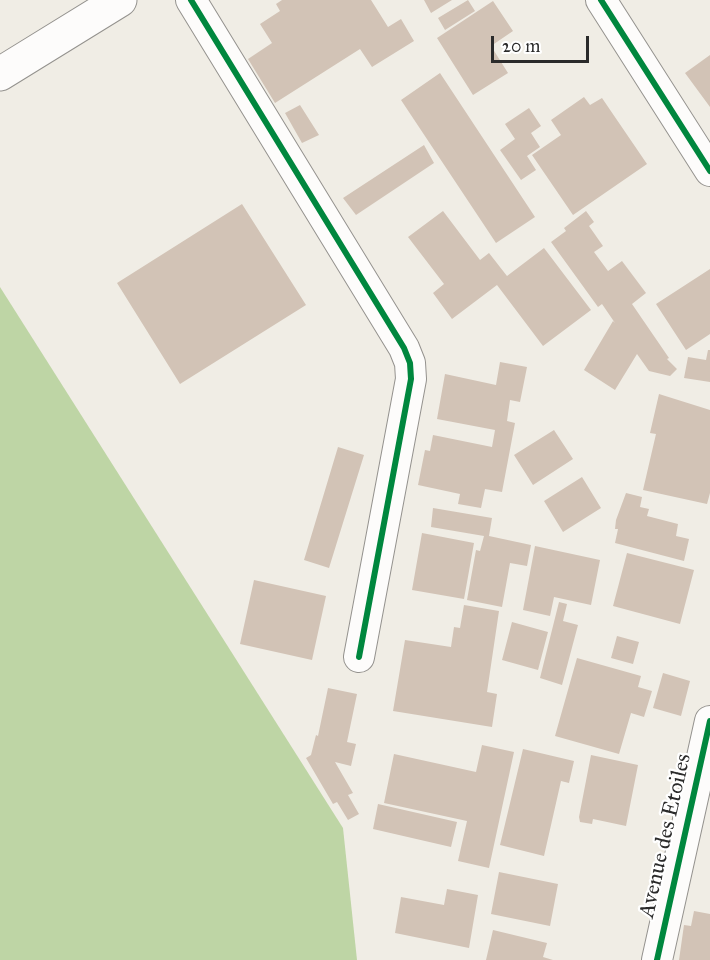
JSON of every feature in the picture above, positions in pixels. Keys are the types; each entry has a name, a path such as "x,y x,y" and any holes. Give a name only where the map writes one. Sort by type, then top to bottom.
{"highway":[{"path":"0,74 120,0"}],"street":[{"path":"191,0 404,348 410,363 411,379 359,657"},
{"path":"601,0 710,171"},
{"name":"Avenue des Etoiles","path":"657,960 710,721"}],"green space":[{"path":"0,287 343,828 357,960 0,960"}],"building":[{"path":"282,0 371,0 388,27 401,19 414,41 372,67 360,49 275,103 248,59 272,43 260,24 280,11 276,4"},
{"path":"424,0 452,0 431,13"},
{"path":"468,0 475,11 445,30 438,18"},
{"path":"493,1 513,31 491,46 508,73 473,95 437,38"},
{"path":"710,55 710,107 685,73"},
{"path":"440,73 535,217 496,243 401,100"},
{"path":"584,97 590,105 602,98 647,164 573,215 532,155 561,135 551,120"},
{"path":"300,105 319,135 302,143 285,113"},
{"path":"529,108 541,126 531,133 540,147 527,156 536,170 521,180 500,150 515,139 505,124"},
{"path":"424,145 434,163 356,215 343,198"},
{"path":"242,204 306,305 180,384 117,283"},
{"path":"443,211 480,260 489,253 507,276 544,248 591,310 543,346 497,285 452,319 433,293 444,284 408,237"},
{"path":"586,211 594,222 589,226 603,246 594,252 608,271 622,261 646,293 632,304 669,358 667,359 677,369 670,376 649,371 637,354 615,390 584,370 613,321 615,323 602,304 598,307 551,242 566,231 564,228"},
{"path":"710,269 710,334 686,350 656,304"},
{"path":"708,350 710,350 710,382 684,378 688,357 706,360"},
{"path":"500,362 527,367 520,402 510,400 507,421 515,423 502,492 485,489 481,508 458,504 460,494 418,485 425,450 430,451 433,435 492,447 495,430 437,419 445,374 496,385"},
{"path":"659,394 710,410 710,493 707,504 643,490 656,434 650,433"},
{"path":"554,430 573,459 533,485 514,455"},
{"path":"338,447 364,455 329,568 304,560"},
{"path":"582,477 601,508 563,532 544,501"},
{"path":"626,493 642,497 640,507 649,509 647,516 678,524 676,536 689,539 684,561 615,543 618,529 615,529 616,520"},
{"path":"433,508 492,518 489,536 531,545 527,566 510,563 502,607 467,600 476,550 480,551 484,536 431,527"},
{"path":"422,533 474,543 464,599 412,590"},
{"path":"535,546 600,560 591,605 554,597 550,616 523,610"},
{"path":"627,553 694,570 680,624 613,606"},
{"path":"254,580 326,596 312,660 240,644"},
{"path":"559,602 567,604 563,621 578,625 562,685 540,678"},
{"path":"464,605 499,611 487,692 497,694 492,727 393,711 405,640 451,647 454,627 460,628"},
{"path":"512,622 548,632 538,670 502,660"},
{"path":"617,636 639,642 633,664 611,658"},
{"path":"577,658 641,676 638,687 652,691 644,717 631,713 619,754 555,736"},
{"path":"663,673 690,681 681,716 653,708"},
{"path":"328,688 357,694 347,742 356,744 351,766 335,762 353,793 348,795 359,814 348,820 337,802 333,804 306,758 311,755 316,735 318,736"},
{"path":"482,745 514,752 489,868 458,861 467,821 384,803 394,754 476,772"},
{"path":"523,749 574,761 569,783 561,781 544,856 500,845"},
{"path":"591,755 638,765 626,826 593,819 592,824 580,822"},
{"path":"378,804 457,822 451,847 373,829"},
{"path":"499,872 558,884 550,926 491,914"},
{"path":"447,889 478,895 469,948 395,933 401,897 444,905"},
{"path":"694,911 710,914 710,960 679,960 684,925 691,926"},
{"path":"493,930 547,943 543,957 553,960 486,960"}],"cycle path":[{"path":"191,0 404,348 410,363 411,379 359,657"},
{"path":"601,0 710,171"},
{"path":"657,960 710,721"}]}
